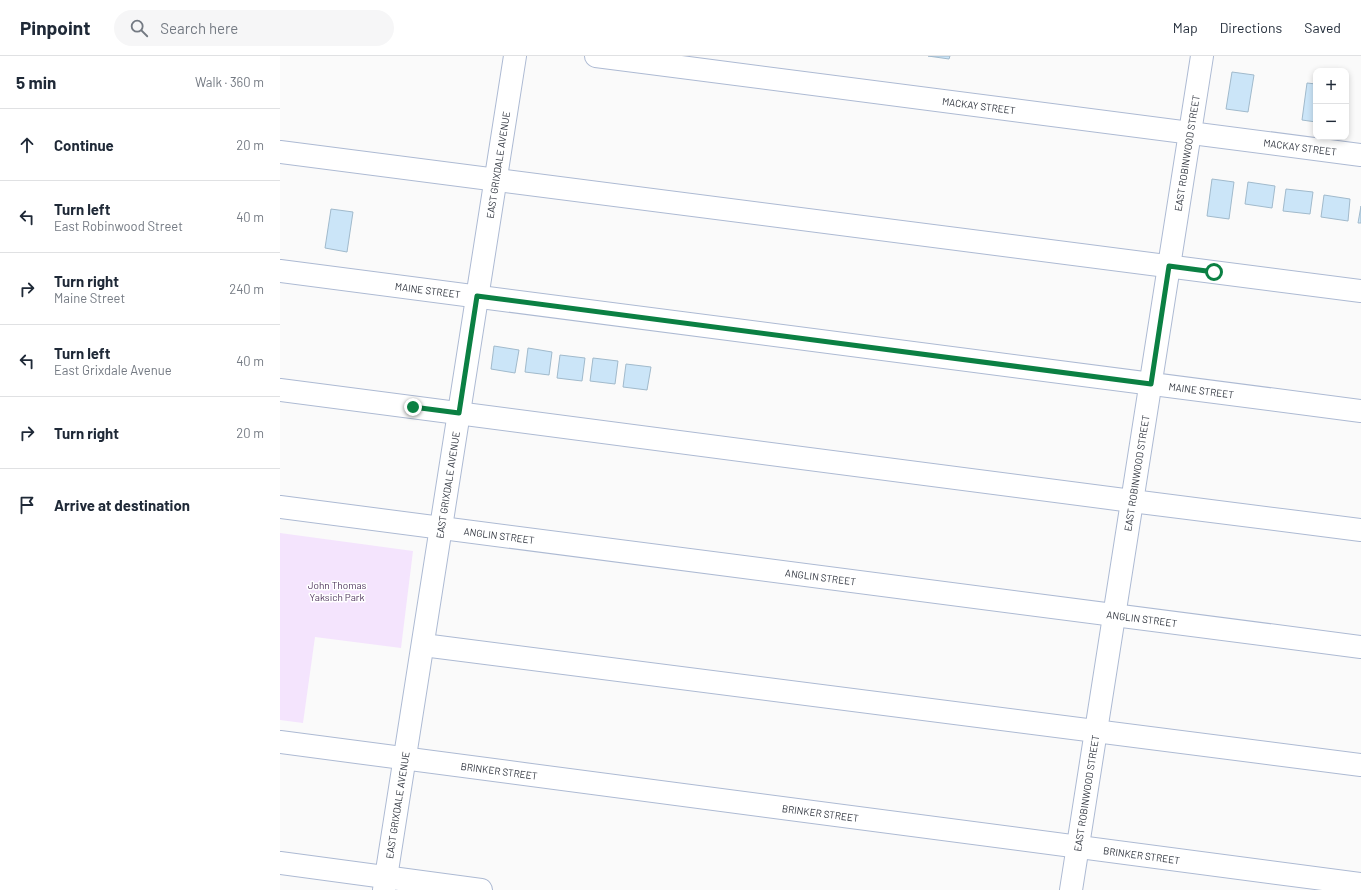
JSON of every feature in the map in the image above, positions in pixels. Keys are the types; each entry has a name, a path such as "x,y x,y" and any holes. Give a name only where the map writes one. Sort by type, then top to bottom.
{"street":[{"name":"EAST GRIXDALE AVENUE","path":"386,883 515,56"},
{"name":"MACKAY STREET","path":"596,56 1361,155"},
{"name":"EAST ROBINWOOD STREET","path":"1071,890 1202,56"},
{"path":"280,152 1361,291"},
{"name":"MAINE STREET","path":"280,271 1361,410"},
{"path":"280,390 1132,502 1361,530"},
{"name":"ANGLIN STREET","path":"280,507 1361,647"},
{"path":"423,645 1097,730 1361,765"},
{"name":"BRINKER STREET","path":"280,742 1361,884"},
{"path":"280,863 386,883 481,890"}],"green space":[{"name":"John Thomas Yaksich Park","path":"280,533 413,551 401,648 315,637 303,723 280,720"}],"building":[{"path":"928,56 950,56 949,59"},
{"path":"1232,72 1254,75 1248,112 1226,109"},
{"path":"1307,83 1313,84 1313,122 1302,120"},
{"path":"1212,179 1234,182 1229,219 1207,216"},
{"path":"1248,182 1275,186 1272,208 1245,204"},
{"path":"1286,189 1313,192 1310,214 1283,211"},
{"path":"1324,195 1350,199 1348,221 1321,217"},
{"path":"1361,206 1361,223 1358,223"},
{"path":"331,209 353,212 347,252 325,248"},
{"path":"494,346 519,350 515,373 491,369"},
{"path":"528,348 552,352 549,375 525,372"},
{"path":"560,355 585,358 582,381 557,378"},
{"path":"593,358 618,361 615,384 590,381"},
{"path":"626,364 651,367 647,390 623,387"}],"route":[{"path":"413,407 459,413 477,296 1151,384 1169,266 1214,272"}]}
